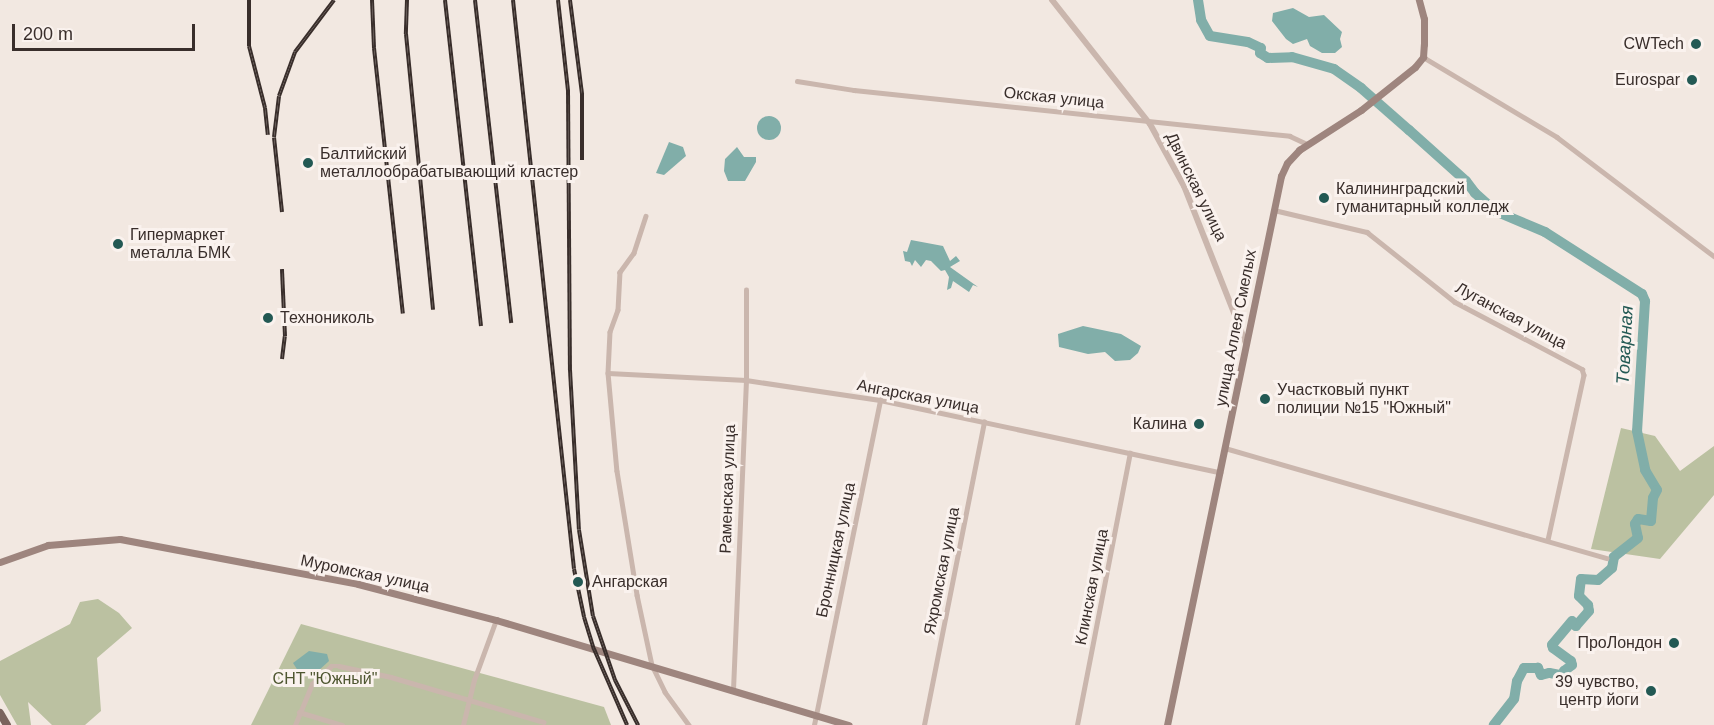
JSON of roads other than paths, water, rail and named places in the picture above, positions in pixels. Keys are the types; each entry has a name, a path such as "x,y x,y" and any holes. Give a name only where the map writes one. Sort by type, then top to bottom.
{"main road":[{"path":"1419,0 1424,19 1423,57"},
{"name":"улица Аллея Смелых","path":"1167,725 1281,176 1287,163 1307,144 1373,100 1415,67 1423,57"},
{"name":"Муромская улица","path":"0,562 48,545 120,539 358,584 496,620 733,690"},
{"path":"733,690 849,725"},
{"path":"0,713 7,725"}],"street":[{"name":"Двинская улица","path":"1052,0 1146,119 1184,186 1246,344"},
{"path":"1423,57 1557,137 1714,256"},
{"name":"Окская улица","path":"796,81 854,90 1290,136 1307,144"},
{"name":"Луганская улица","path":"1274,210 1367,232 1455,302 1582,369 1584,375 1548,540"},
{"path":"646,216 634,253 620,272 618,310 610,332 608,373 617,471 637,595 652,665 665,692 689,725"},
{"name":"Раменская улица","path":"733,690 746,380 746,290"},
{"name":"Ангарская улица","path":"608,373 746,380 880,400 1220,472"},
{"name":"Бронницкая улица","path":"814,715 880,400"},
{"name":"Яхромская улица","path":"924,725 984,422"},
{"path":"1225,448 1606,558"},
{"name":"Клинская улица","path":"1077,725 1130,453"},
{"path":"463,725 469,699 496,620"},
{"path":"295,725 312,684 331,666 381,674 544,722"},
{"path":"299,712 342,725"},
{"path":"814,715 814,725"}],"water":[{"path":"1293,8 1309,17 1324,15 1342,32 1340,39 1342,47 1335,53 1322,53 1310,46 1307,39 1293,44 1286,39 1272,21 1273,13"},
{"path":"769,116 777,120 781,128 777,136 769,140 761,136 757,128 761,120"},
{"path":"669,142 683,147 686,156 664,175 656,173"},
{"path":"737,147 744,157 756,157 756,162 745,181 728,181 724,171 725,159"},
{"path":"911,240 943,246 950,261 956,256 960,261 950,267 978,287 973,285 969,292 953,281 951,288 947,290 949,277 945,270 941,271 931,261 926,260 921,267 915,260 912,266 910,262 905,261 903,251 907,252"},
{"path":"1083,326 1121,334 1141,346 1138,353 1130,360 1115,361 1105,352 1088,354 1059,347 1058,334"},
{"path":"309,651 327,654 329,661 317,672 300,674 293,663"}],"waterway":[{"name":"Товарная","path":"1198,0 1201,20 1210,36 1248,42 1261,48 1260,53 1268,58 1292,57 1334,69 1361,88 1409,130 1466,181 1475,193 1495,211 1545,232 1642,294 1645,301 1637,431 1645,470 1657,490 1653,498 1651,521 1638,519 1635,524 1638,538 1614,557 1612,568 1598,580 1581,579 1579,596 1588,605 1589,611 1576,626 1572,621 1552,645 1571,661 1572,665 1564,671 1565,676 1549,673 1541,675 1538,668 1524,668 1517,681 1514,699 1494,725"}],"railway":[{"path":"249,0 249,46 265,108 268,135"},
{"path":"282,212 274,137 279,96 295,52 334,0"},
{"path":"372,0 374,48 403,313"},
{"path":"407,0 406,34 433,310"},
{"path":"445,0 481,326"},
{"path":"475,0 511,323"},
{"path":"513,0 574,569 584,617 594,649 627,725"},
{"path":"558,0 568,90 570,370 579,530 593,616 615,680 638,725"},
{"path":"570,0 582,94 582,160"},
{"path":"282,269 285,336 282,359"}],"place":[{"name":"CWTech","path":"1696,44"},
{"name":"Eurospar","path":"1692,80"},
{"name":"Балтийский металлообрабатывающий кластер","path":"308,163"},
{"name":"Калининградский гуманитарный колледж","path":"1324,198"},
{"name":"Гипермаркет металла БМК","path":"118,244"},
{"name":"Технониколь","path":"268,318"},
{"name":"Участковый пункт полиции №15 \"Южный\"","path":"1265,399"},
{"name":"Калина","path":"1199,424"},
{"name":"Ангарская","path":"578,582"},
{"name":"ПроЛондон","path":"1674,643"},
{"name":"39 чувство, центр йоги","path":"1651,691"}],"park label":[{"name":"СНТ \"Южный\"","path":"325,679"}]}
